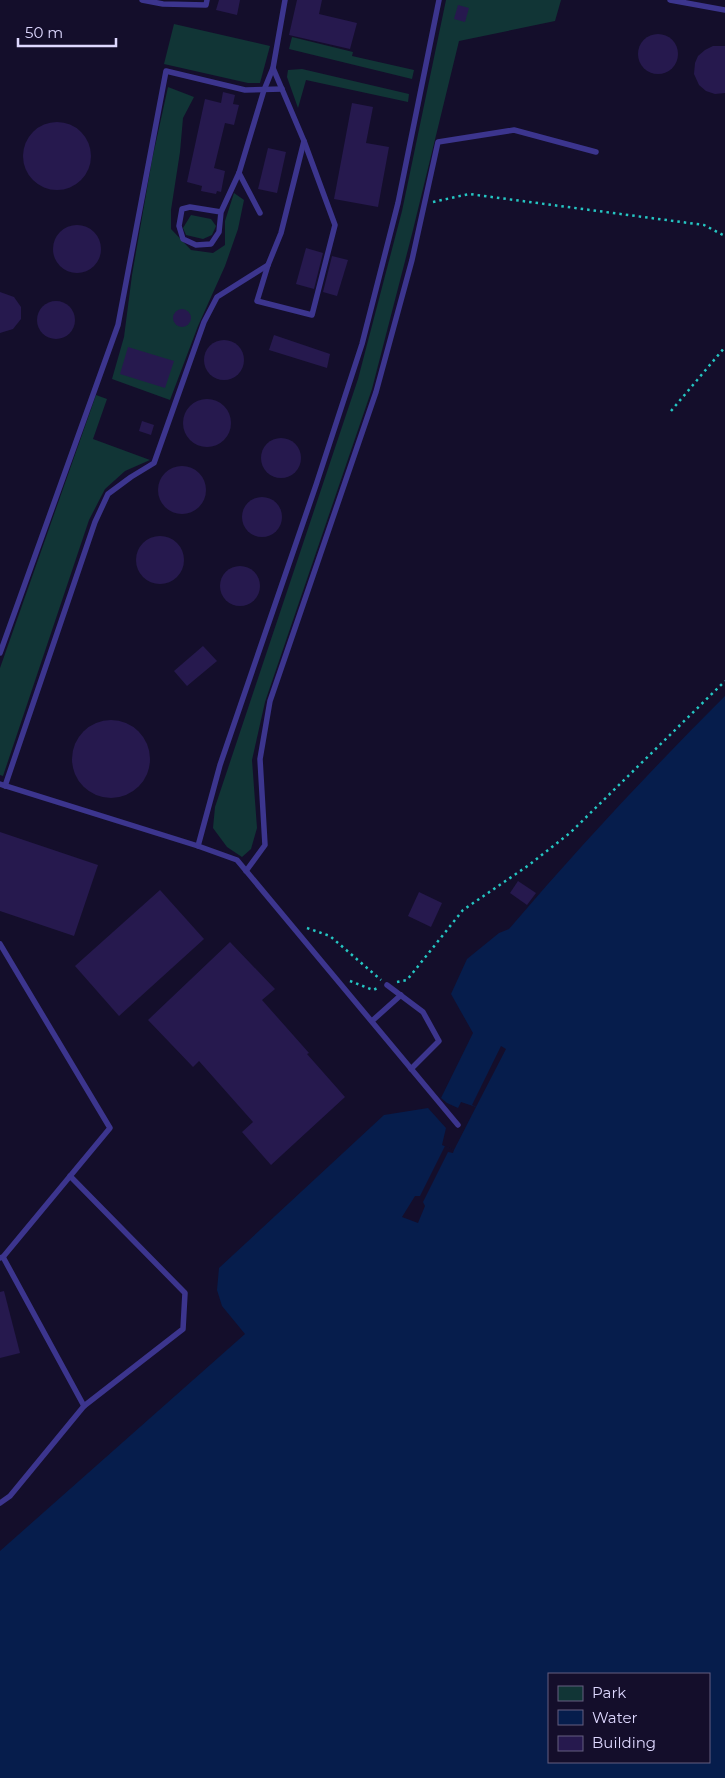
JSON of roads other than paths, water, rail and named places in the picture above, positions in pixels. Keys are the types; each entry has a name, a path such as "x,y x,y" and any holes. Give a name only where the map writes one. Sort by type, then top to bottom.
{"lane":[{"path":"142,0 162,4 206,5 207,0"},
{"path":"221,212 190,207 182,209 178,226 184,238 196,245 211,244 219,232 221,212 239,173 264,90 273,68 285,0"},
{"path":"198,846 220,765 362,344 398,203 440,0"},
{"path":"670,0 725,10"},
{"path":"273,68 304,141 335,225 312,314 257,301 268,265 281,233 304,141"},
{"path":"0,653 118,325 166,71 245,90 282,89"},
{"path":"246,871 265,845 260,759 270,700 376,392 412,260 438,142 514,130 596,152"},
{"path":"239,173 260,213"},
{"path":"268,265 217,298 204,322 154,463 108,494 95,522 3,785 237,860 458,1125"},
{"path":"0,944 110,1128 1,1258 84,1406"},
{"path":"387,986 423,1012 439,1041 411,1069"},
{"path":"372,1021 401,996"},
{"path":"0,1503 10,1496 84,1406 183,1329 185,1293 70,1176"}],"water":[{"path":"725,696 725,1778 0,1778 0,1551 245,1334 222,1306 217,1290 219,1268 384,1115 428,1108 446,1128 442,1145 454,1150 476,1107 461,1102 458,1108 441,1098 473,1033 451,994 467,959 499,933 509,929 642,781"}]}
